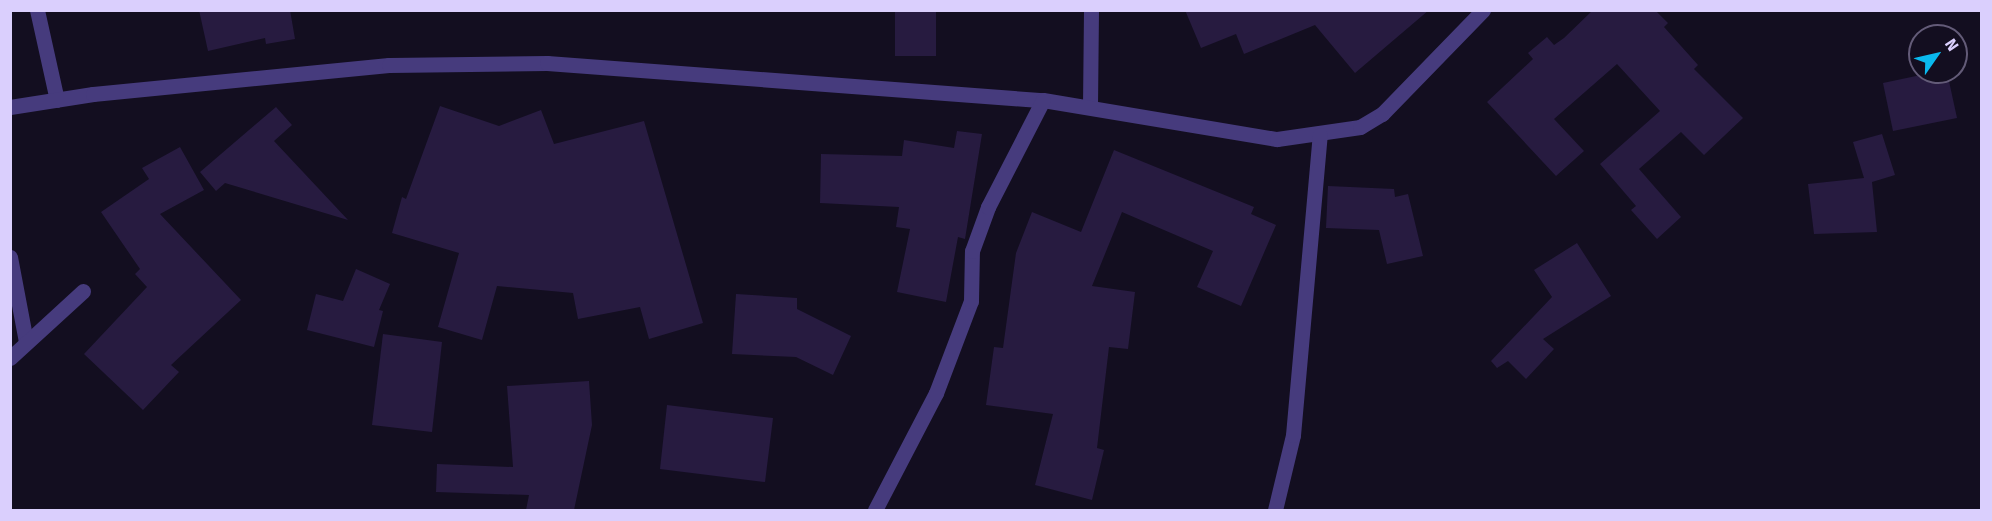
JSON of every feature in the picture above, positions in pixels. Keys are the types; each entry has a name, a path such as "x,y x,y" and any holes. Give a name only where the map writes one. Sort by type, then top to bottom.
{"street":[{"path":"37,10 57,100"},
{"path":"1090,106 1091,10"},
{"path":"10,107 389,65 547,63 1043,100 1090,106 1276,140 1360,127 1382,114 1483,10"},
{"path":"875,510 936,393 971,301 972,251 988,207 1043,100"},
{"path":"1275,510 1293,435 1320,135"},
{"path":"10,257 26,342"},
{"path":"10,358 83,291"}],"building":[{"path":"199,10 290,10 295,39 266,44 265,38 208,51"},
{"path":"895,10 936,10 936,56 895,56"},
{"path":"1185,10 1429,10 1355,73 1315,25 1244,54 1236,34 1201,48"},
{"path":"1593,10 1655,10 1668,23 1664,27 1698,65 1694,69 1743,118 1704,155 1681,132 1639,169 1681,217 1657,239 1631,210 1636,206 1600,164 1660,111 1617,64 1554,119 1584,151 1556,176 1487,102 1533,59 1528,53 1547,37 1554,45"},
{"path":"1908,78 1908,84 1950,84 1957,118 1893,131 1883,83"},
{"path":"440,106 499,126 541,110 554,144 644,121 703,323 649,339 640,307 578,319 573,293 497,286 482,340 438,327 459,253 392,233 402,197 406,199"},
{"path":"276,107 292,125 274,141 348,220 225,183 216,191 200,172"},
{"path":"957,131 982,134 965,239 958,237 946,302 897,292 910,229 896,227 899,207 820,203 821,154 902,156 904,140 954,148"},
{"path":"1882,134 1895,175 1872,182 1877,232 1814,234 1808,184 1864,178 1853,142"},
{"path":"180,147 204,190 160,214 241,300 171,365 179,372 143,410 84,354 147,287 135,274 140,269 101,212 149,179 142,168"},
{"path":"1114,150 1254,207 1251,214 1276,225 1241,306 1197,287 1213,251 1122,212 1092,286 1135,292 1128,349 1109,347 1097,448 1104,450 1092,500 1035,485 1053,414 986,405 994,347 1003,348 1016,253 1032,212 1081,232"},
{"path":"1328,186 1394,189 1395,197 1408,194 1423,256 1387,264 1379,230 1326,228"},
{"path":"1577,243 1611,296 1543,339 1554,349 1526,379 1508,361 1497,368 1491,361 1552,297 1534,270"},
{"path":"356,269 390,284 379,310 383,311 374,347 307,330 316,294 343,301"},
{"path":"736,294 797,298 797,309 851,336 833,375 796,357 732,354"},
{"path":"383,334 442,342 432,432 372,425"},
{"path":"589,381 592,425 574,510 526,510 529,495 436,492 437,464 513,467 507,386"},
{"path":"667,405 773,418 765,482 660,469"}]}
